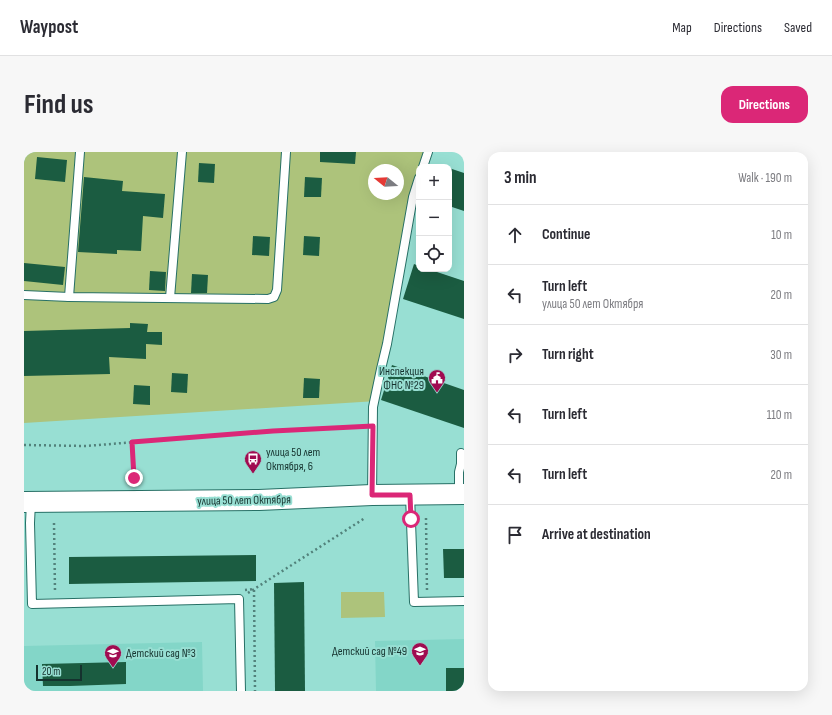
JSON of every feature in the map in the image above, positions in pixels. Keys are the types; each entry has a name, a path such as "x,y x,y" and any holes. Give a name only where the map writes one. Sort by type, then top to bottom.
{"street":[{"name":"улица 50 лет Октября","path":"28,502 259,500 372,495 461,494"}],"lane":[{"path":"68,297 80,152"},
{"path":"170,298 182,152"},
{"path":"24,295 68,297 268,299 274,297 277,290 286,152"},
{"path":"424,164 428,152"},
{"path":"372,495 373,407 388,344 413,197 416,188"},
{"path":"461,453 461,464 458,472 461,494"},
{"path":"410,495 414,602 464,601"},
{"path":"28,502 32,604 240,599 242,691"}],"path":[{"path":"24,445 86,446 273,431 373,426"},
{"path":"132,442 134,478"},
{"path":"240,599 365,518"},
{"path":"426,518 427,591 434,591"}],"shaded area":[{"path":"24,152 425,152 423,164 416,164 416,200 377,401 24,423"},
{"path":"341,592 384,592 385,617 341,618"},
{"name":"Детский сад №49","path":"464,639 464,691 376,691 375,641"},
{"name":"Детский сад №3","path":"202,642 203,691 24,691 24,646"}],"building":[{"path":"320,152 356,152 355,164 320,162"},
{"path":"37,157 67,160 65,182 35,179"},
{"path":"199,163 215,164 214,183 198,182"},
{"path":"452,169 464,173 464,211 452,207"},
{"path":"84,177 123,181 122,191 165,194 163,218 143,216 141,251 117,250 117,254 78,252"},
{"path":"305,177 322,178 321,197 304,197"},
{"path":"253,236 270,237 269,256 252,255"},
{"path":"304,236 320,237 319,256 303,255"},
{"path":"24,263 65,267 63,285 24,281"},
{"path":"414,264 416,265 416,272 437,272 464,281 464,319 403,299"},
{"path":"150,271 166,272 165,291 149,290"},
{"path":"192,274 208,275 207,293 191,293"},
{"path":"130,323 148,324 147,332 162,332 162,345 146,344 146,359 109,357 110,374 24,376 24,331 130,328"},
{"path":"392,365 464,390 464,428 381,400"},
{"path":"172,373 188,374 187,393 171,392"},
{"path":"304,378 320,379 319,398 303,398"},
{"path":"134,385 150,386 150,405 133,404"},
{"path":"443,549 464,549 464,578 444,578"},
{"path":"256,555 256,581 69,584 69,557"},
{"path":"304,582 305,691 275,691 274,583"},
{"path":"126,662 126,684 43,686 42,664"},
{"path":"446,668 464,668 464,691 446,691"}],"place":[{"name":"Инспекция ФНС №29","path":"437,393"},
{"name":"улица 50 лет Октября, 6","path":"253,474"},
{"name":"Детский сад №49","path":"420,666"},
{"name":"Детский сад №3","path":"113,668"}],"route":[{"path":"134,478 132,442 273,431 373,426 372,495 410,495 411,519"}]}
